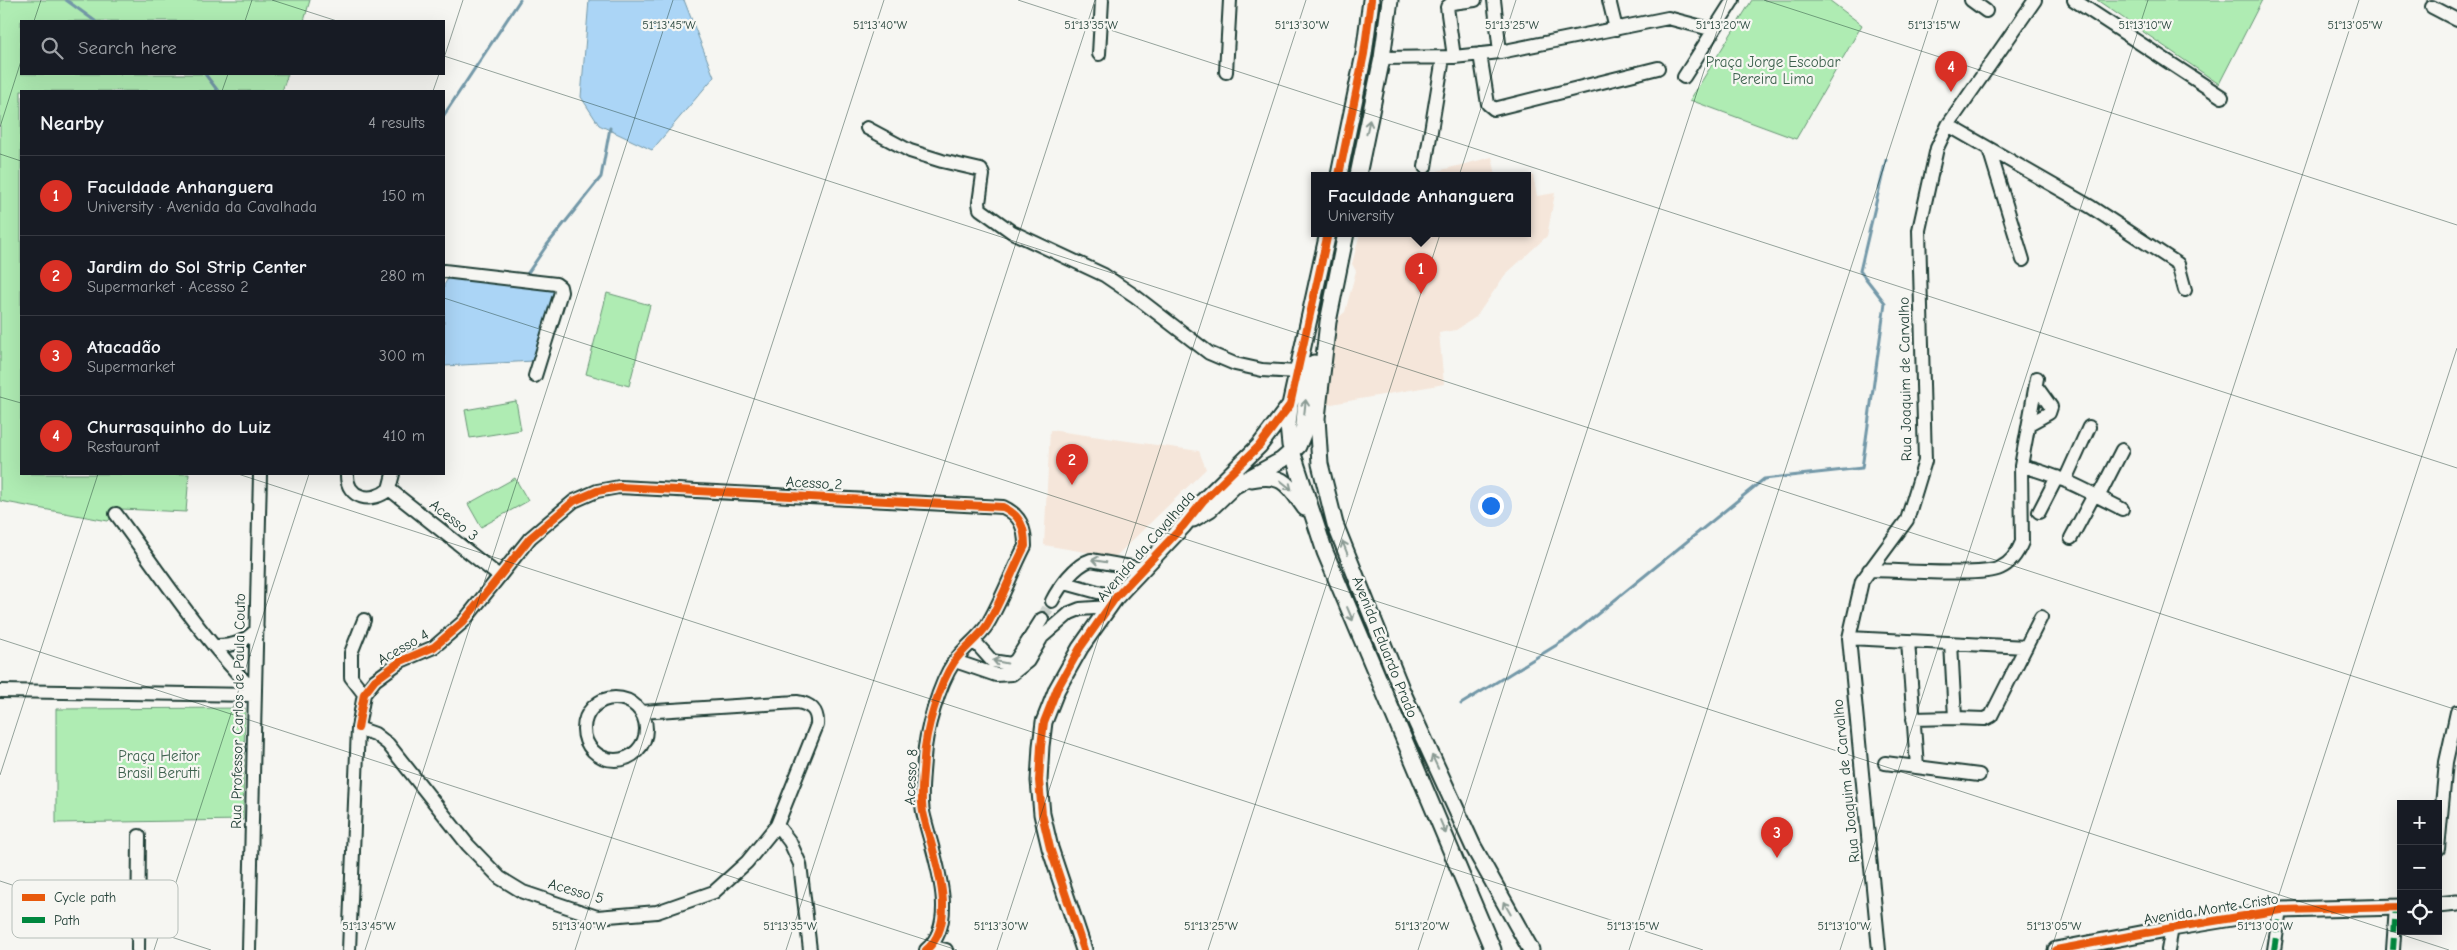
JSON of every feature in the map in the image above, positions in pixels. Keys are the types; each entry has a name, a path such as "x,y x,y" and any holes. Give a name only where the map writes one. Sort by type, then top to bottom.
{"main road":[{"path":"1340,172 1364,54 1371,0"},
{"path":"1359,172 1382,58 1390,0"},
{"path":"1345,172 1349,129"},
{"name":"Avenida da Cavalhada","path":"1084,950 1050,848 1042,814 1039,781 1044,722 1057,689 1080,648 1113,602 1142,568 1184,526 1203,501 1259,446 1290,405 1327,237"},
{"path":"1334,296 1339,237"},
{"path":"1293,452 1303,434 1308,389 1328,322 1345,237"},
{"name":"Avenida Eduardo Prado","path":"1328,322 1318,397 1317,435 1320,464 1335,524 1402,690 1469,837 1531,950"},
{"name":"Avenida Eduardo Prado","path":"1290,405 1288,425 1293,452 1313,519 1336,582 1494,950"},
{"name":"Avenida da Cavalhada","path":"1184,526 1210,509 1234,486 1293,452"},
{"path":"1246,480 1270,476 1288,484 1313,519"},
{"path":"2442,905 2457,903"},
{"name":"Avenida Monte Cristo","path":"2056,950 2280,910 2397,907"}],"street":[{"path":"1099,54 1102,0"},
{"path":"1226,72 1230,0"},
{"path":"1425,167 1449,58 1447,7 1452,3 1475,0"},
{"path":"1494,0 1500,52"},
{"path":"1609,0 1616,29"},
{"path":"1684,77 1732,0"},
{"path":"1971,0 1986,11"},
{"name":"Rua Joaquim de Carvalho","path":"1879,950 1849,638 1862,581 1907,520 1925,461 1919,230 1937,148 1948,125 2035,0"},
{"path":"2074,0 2222,97"},
{"path":"2432,7 2457,20"},
{"path":"1382,58 1449,58 1500,52 1670,18 1714,30"},
{"path":"1480,54 1488,104 1494,109 1658,68"},
{"path":"1948,125 2091,208 2178,264 2185,290"},
{"path":"867,128 910,151 981,170 983,175 979,203 980,209 985,213 1012,232 1104,275 1210,353 1235,364 1253,368 1297,372"},
{"path":"1989,149 2024,260"},
{"path":"445,271 556,284 560,287 561,292 535,376"},
{"path":"1870,570 1976,572 2000,568 2018,553 2022,542 2021,466 2029,424 2037,382 2051,407 2049,413 2029,424"},
{"path":"2039,512 2061,479 2089,427"},
{"path":"2071,538 2122,450"},
{"path":"2021,466 2061,479 2122,509"},
{"name":"Rua Professor Carlos de Paula Couto","path":"249,950 260,475"},
{"path":"347,475 348,485 360,497 376,498 389,489 394,475"},
{"name":"Acesso 2","path":"500,576 530,538 574,501 597,491 619,487 1003,507 1014,512 1022,522 1025,533 1025,546 987,624 974,642"},
{"name":"Acesso 3","path":"389,489 500,576"},
{"path":"116,514 236,674 254,693"},
{"path":"1052,601 1078,567 1090,560 1142,568"},
{"name":"Acesso 4","path":"364,694 375,680 401,661 434,647 456,628 500,576"},
{"path":"1065,583 1113,602"},
{"path":"955,661 996,675 1012,674 1028,661 1042,637 1070,613 1113,602"},
{"path":"1914,719 1986,719 1991,716 2041,617"},
{"path":"974,642 992,661 1011,664 1016,660 1042,619"},
{"path":"349,950 358,728 364,694 351,677 351,652 364,620"},
{"path":"215,646 239,644 249,638 257,629"},
{"path":"1849,638 2026,647"},
{"path":"1908,641 1917,767"},
{"name":"Acesso 8","path":"929,948 941,925 943,892 923,810 924,756 937,697 955,661 974,642"},
{"path":"1951,643 1955,718"},
{"path":"0,691 254,693"},
{"path":"607,698 626,700 641,712 646,732 643,743 627,757 617,760 606,758 596,754 589,746 584,736 584,726 586,717 598,702 607,698"},
{"name":"Acesso 5","path":"358,728 374,734 388,744 468,845 500,878 523,892 597,917 657,912 714,892 747,862 777,825 817,725 818,718 814,710 807,704 798,702 641,712"},
{"path":"2438,845 2446,762 2457,712"},
{"path":"1885,764 1979,775"},
{"path":"777,825 790,842 800,864 810,950"},
{"path":"139,836 139,880"},
{"path":"2274,950 2280,910"},
{"path":"2393,950 2397,916"},
{"path":"2168,950 2172,928"},
{"path":"929,948 946,950"}],"shaded area":[{"path":"1492,157 1495,172 1434,172"},
{"path":"1531,175 1533,175 1537,196 1555,193 1547,236 1505,275 1476,317 1456,330 1439,333 1444,384 1326,405 1329,367 1339,317 1345,312 1356,271 1352,264 1359,237 1531,237"},
{"path":"1050,430 1199,451 1206,469 1115,557 1044,545"}],"green space":[{"path":"0,0 310,0 304,20 20,20 20,75 288,75 282,90 20,90 20,475 189,475 186,512 121,509 108,521 0,501"},
{"name":"Praça Jorge Escobar Pereira Lima","path":"1752,0 1829,0 1862,25 1796,139 1690,100"},
{"path":"2097,0 2262,0 2219,84"},
{"path":"607,293 650,305 629,386 586,374"},
{"path":"516,401 521,430 470,438 465,410"},
{"path":"515,478 528,501 481,527 468,504"},
{"name":"Praça Heitor Brasil Berutti","path":"245,708 243,820 56,823 56,709"}],"water":[{"path":"589,0 684,0 714,77 652,150 599,125 581,97"},
{"path":"449,277 557,289 534,361 445,366 445,283"}],"waterway":[{"path":"66,0 94,20"},
{"path":"445,113 520,0"},
{"path":"206,75 217,90"},
{"path":"525,277 547,245 601,177 610,128"},
{"path":"1461,704 1568,638 1764,479 1862,468 1885,303 1860,271 1886,160"}],"tunnel":[{"path":"1042,619 1052,601"}],"marked path":[{"path":"2393,950 2396,907"},
{"path":"2274,950 2280,910"}],"cycle path":[{"path":"1340,172 1364,54 1371,0"},
{"path":"1084,950 1050,848 1042,814 1039,781 1044,722 1057,689 1080,648 1116,597 1183,526 1203,501 1259,446 1290,405 1327,237"},
{"path":"358,728 364,694 375,680 401,661 434,647 463,622 530,538 574,501 597,491 619,487 1003,507 1014,514 1023,527 1025,546 987,625 948,671 938,695 927,736 922,779 922,806 937,864 943,903 942,921 937,937 926,950"},
{"path":"2056,950 2280,910 2397,907"}],"place":[{"name":"Churrasquinho do Luiz","path":"1951,92"},
{"name":"Faculdade Anhanguera","path":"1421,294"},
{"name":"Jardim do Sol Strip Center","path":"1072,485"},
{"name":"Atacadão","path":"1777,858"}]}
